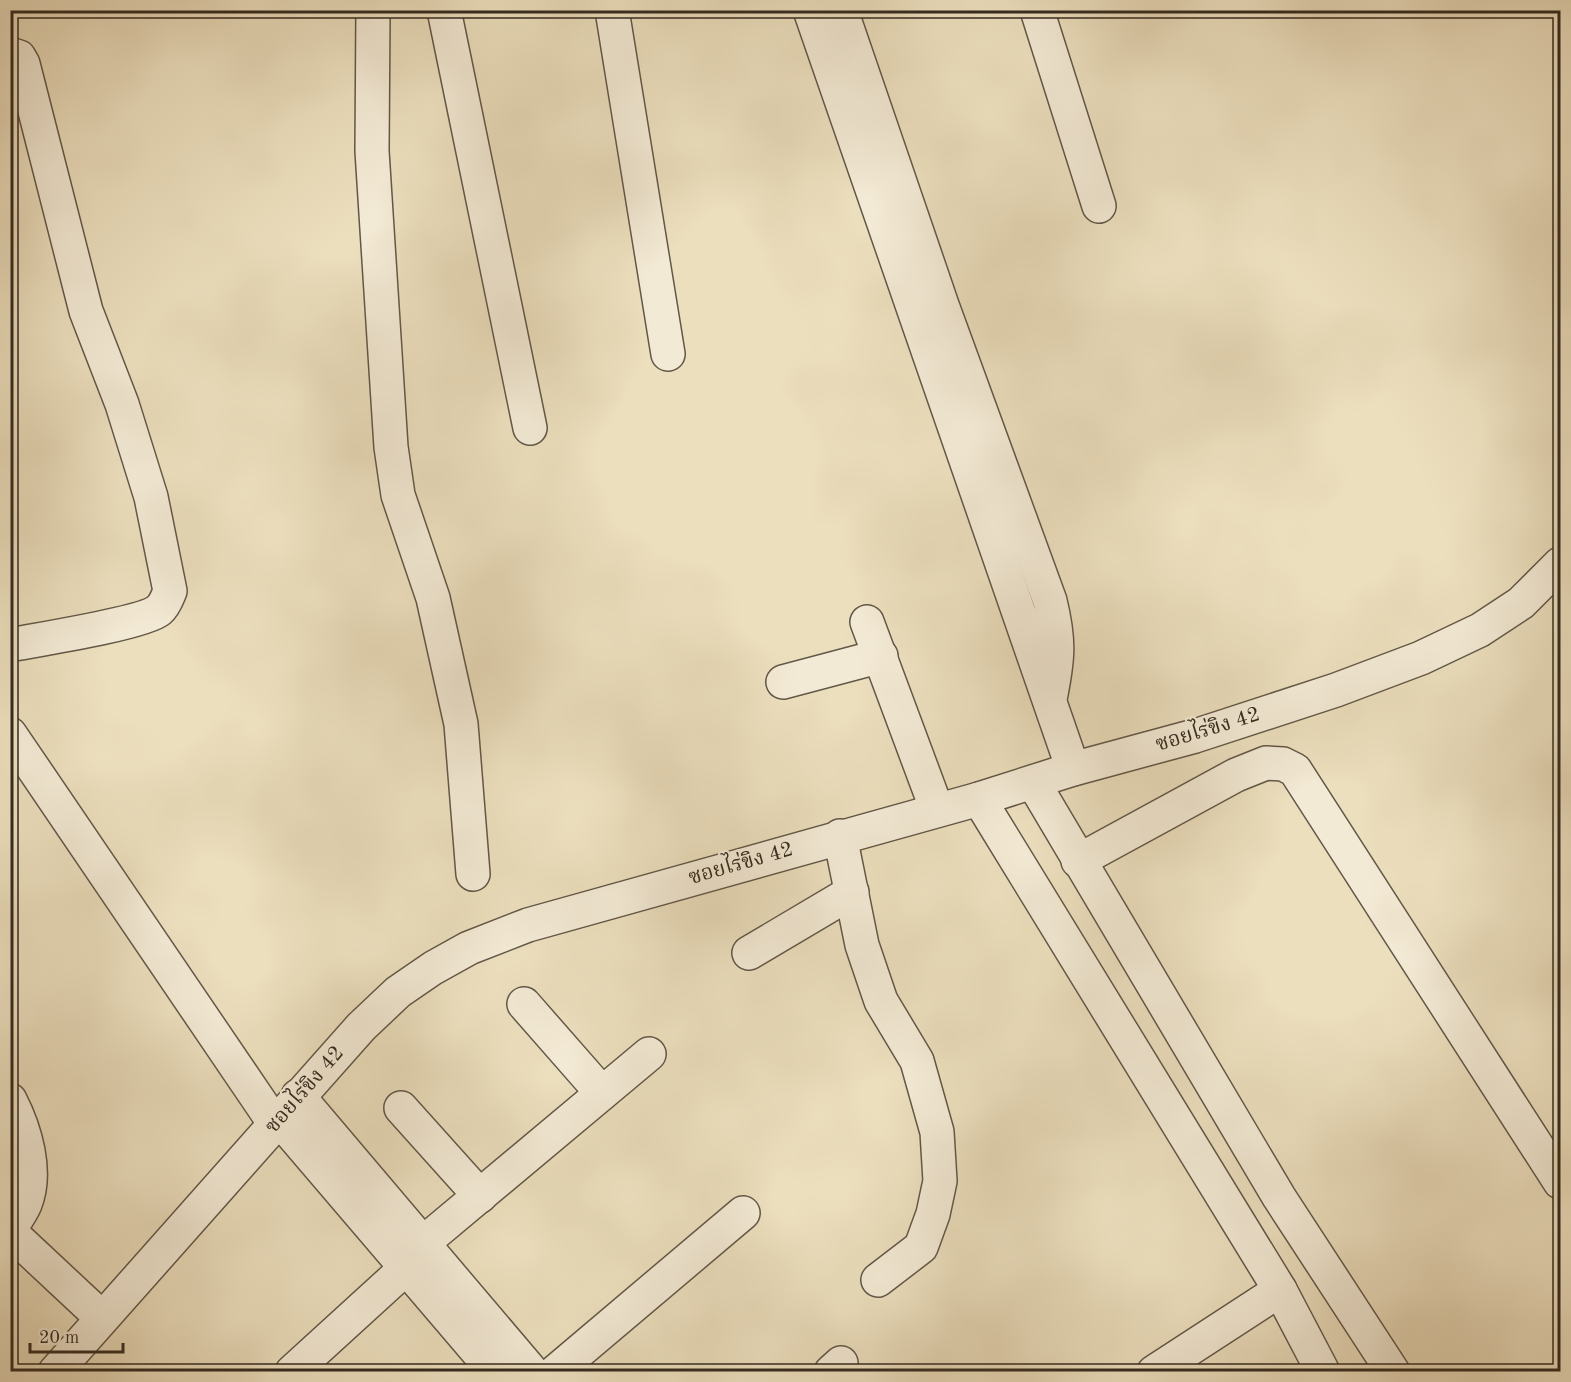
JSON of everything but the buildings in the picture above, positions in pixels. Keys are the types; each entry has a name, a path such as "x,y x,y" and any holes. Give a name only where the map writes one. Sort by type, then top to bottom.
{"street":[{"path":"373,10 372,151 391,447 398,495 433,598 461,724 473,874"},
{"path":"444,10 530,428"},
{"path":"612,10 668,354"},
{"path":"810,10 1073,769"},
{"path":"841,10 942,305 1050,602 1057,630 1059,655 1050,701"},
{"path":"1037,10 1099,206"},
{"path":"10,54 19,57 23,64 86,311 122,404 151,497 170,591 161,608 149,615 10,645"},
{"name":"ซอยไร่ขิง 42","path":"55,1371 361,1027 398,992 469,948 528,925 840,836 980,799 1073,769 1195,736 1336,690 1421,658 1480,630 1521,603 1560,564"},
{"path":"867,622 937,810"},
{"path":"783,682 881,656"},
{"path":"10,734 284,1113 414,1255 532,1371"},
{"path":"1078,861 1236,775 1266,764 1283,764 1295,770 1560,1182"},
{"path":"1033,782 1279,1197 1393,1371"},
{"path":"980,799 1280,1290 1323,1371"},
{"path":"840,836 862,945 881,1001 917,1061 937,1132 940,1171 933,1214 921,1247 878,1280"},
{"path":"749,953 852,892"},
{"path":"524,1004 602,1093"},
{"path":"292,1371 480,1196 649,1054"},
{"path":"10,1100 23,1126 30,1165 26,1203 10,1230 102,1318"},
{"path":"401,1108 480,1196"},
{"path":"555,1371 743,1213"},
{"path":"414,1255 495,1371"},
{"path":"1154,1371 1280,1290"}]}
